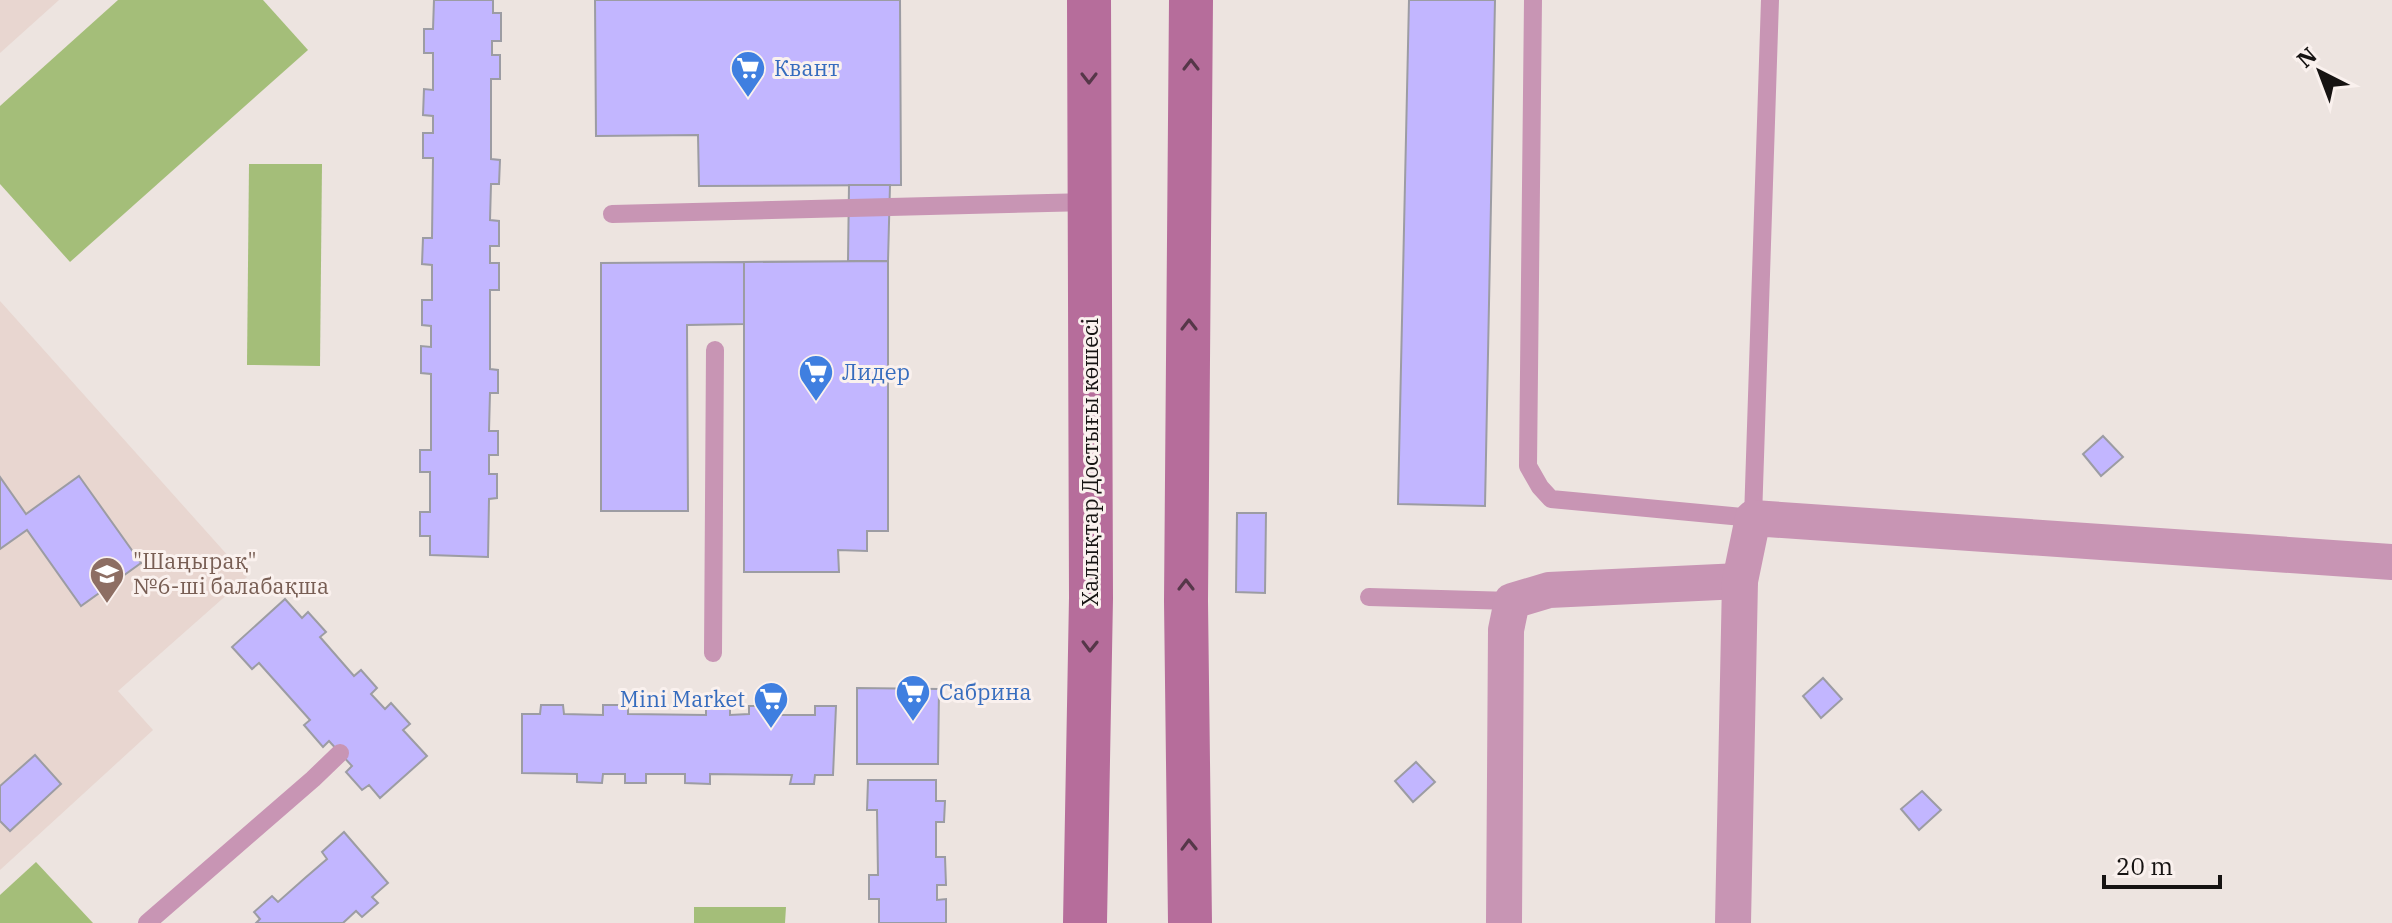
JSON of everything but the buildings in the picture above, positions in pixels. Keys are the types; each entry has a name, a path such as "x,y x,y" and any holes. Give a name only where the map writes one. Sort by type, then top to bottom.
{"main road":[{"name":"Халықтар Достығы көшесі","path":"1085,923 1091,598 1089,0"},
{"path":"1190,923 1186,585 1191,0"}],"street":[{"path":"1733,923 1740,581 1753,518 2392,562"},
{"path":"1504,923 1506,630 1512,601 1549,590 1740,581"}],"lane":[{"path":"1533,0 1528,466 1551,499 1753,518 1770,0"},
{"path":"612,214 1090,202"},
{"path":"713,653 715,350"},
{"path":"1369,597 1512,601"},
{"path":"147,923 340,753"}],"shaded area":[{"path":"0,0 59,0 0,53"},
{"name":"\"Шаңырақ\" №6-ші балабақша","path":"0,301 247,577 118,691 153,730 0,870"}],"green space":[{"path":"118,0 263,0 308,50 70,262 0,184 0,106"},
{"path":"249,164 322,164 320,366 247,365"},
{"path":"36,862 93,923 0,923 0,895"},
{"path":"694,907 786,907 785,923 694,923"}],"place":[{"name":"Квант","path":"748,99"},
{"name":"Лидер","path":"816,403"},
{"name":"\"Шаңырақ\" №6-ші балабақша","path":"107,605"},
{"name":"Сабрина","path":"913,723"},
{"name":"Mini Market","path":"771,730"}]}
